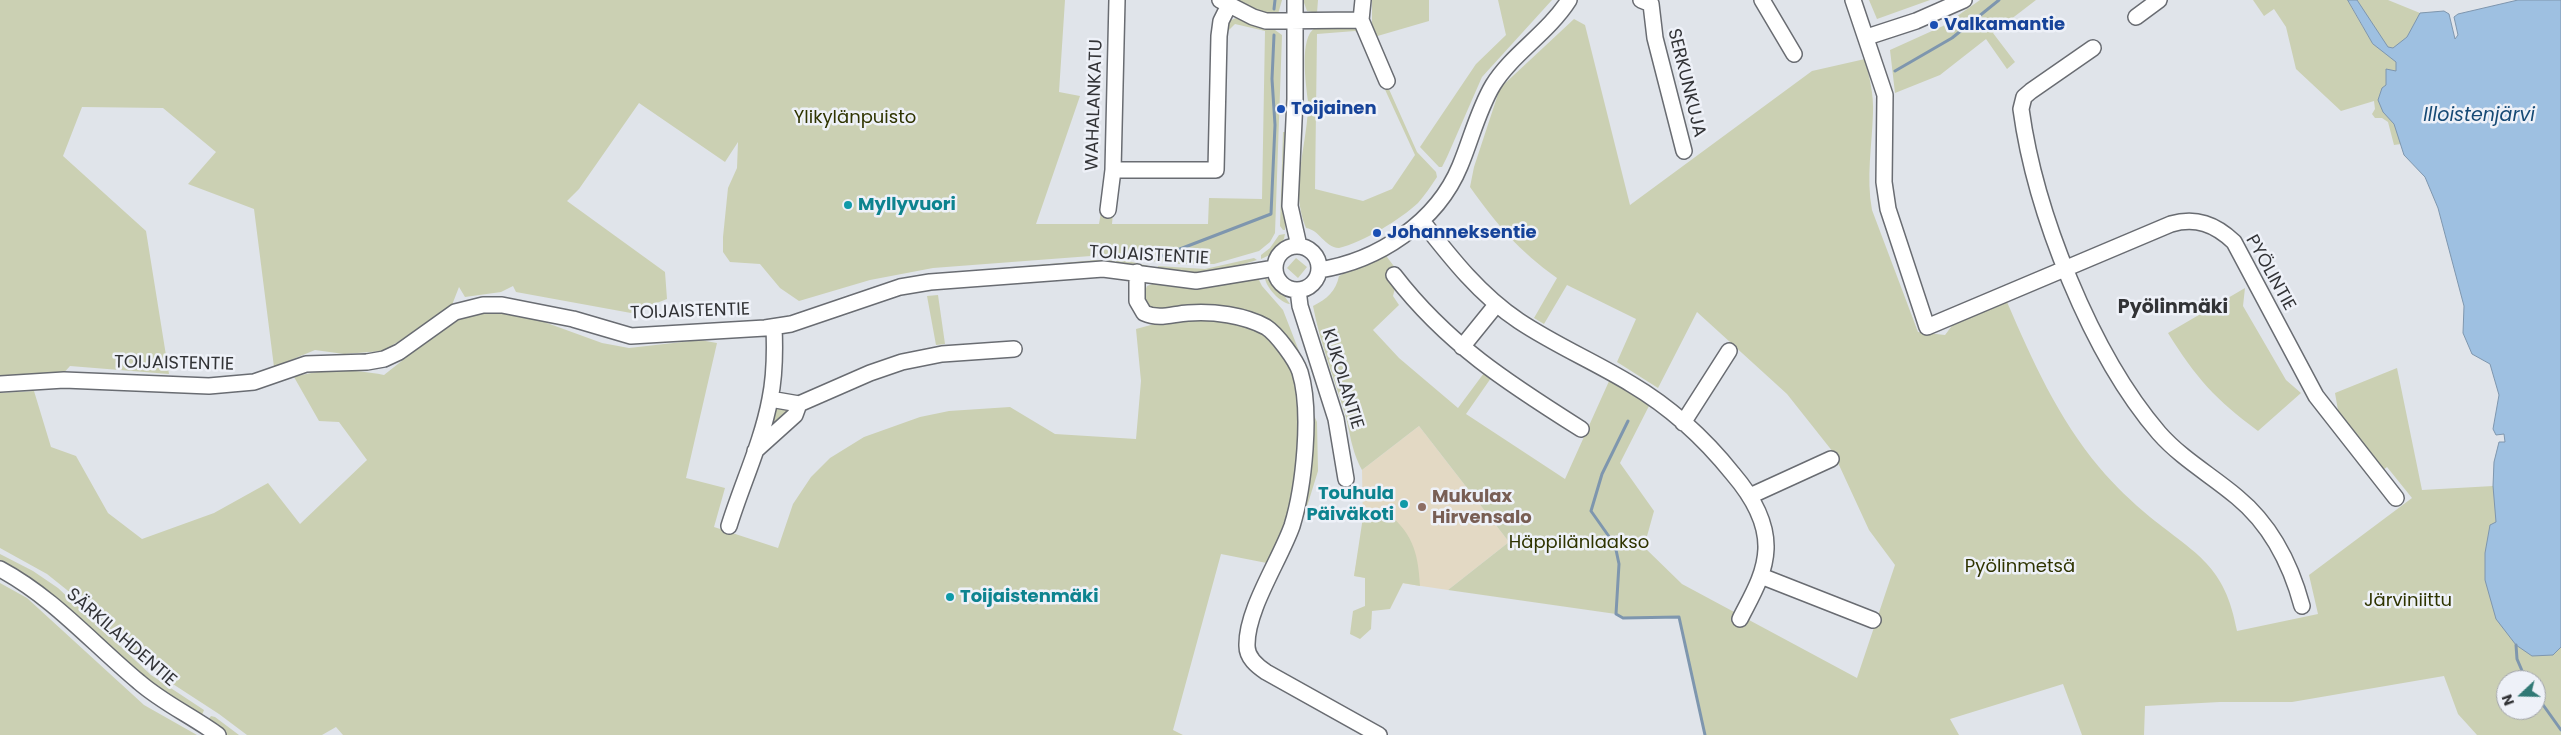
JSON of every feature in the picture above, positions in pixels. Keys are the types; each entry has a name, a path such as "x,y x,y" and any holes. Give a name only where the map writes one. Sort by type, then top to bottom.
{"street":[{"name":"WAHALANKATU","path":"1108,210 1113,170 1117,0"},
{"path":"1295,0 1295,104 1290,206 1299,246"},
{"path":"1363,0 1361,20 1386,81"},
{"path":"1319,270 1335,268 1364,258 1422,221 1450,187 1494,84 1553,23 1570,0"},
{"path":"1762,0 1794,54"},
{"path":"1853,0 1867,37 1916,22 1964,0"},
{"path":"2136,17 2159,0"},
{"name":"SERKUNKUJA","path":"1648,1 1655,38 1684,151"},
{"path":"1113,170 1216,170 1218,36 1224,2 1257,19 1296,21 1361,20"},
{"name":"PYÖLINTIE","path":"1867,37 1886,94 1885,194 1899,246 1927,327 2171,224 2182,221 2200,221 2217,228 2234,242 2316,396 2396,498"},
{"path":"2093,48 2031,90 2024,97 2021,109 2038,185 2066,269 2093,328 2129,395 2177,452 2239,499 2268,530 2285,560 2302,606"},
{"path":"1422,221 1458,266 1496,305 1541,335 1632,384 1683,423 1723,461 1750,496 1758,510 1765,536 1765,561 1761,576 1740,620"},
{"path":"1299,246 1314,254 1319,270 1312,284 1298,290 1281,284 1275,268 1280,254 1289,248 1299,246"},
{"name":"TOIJAISTENTIE","path":"0,384 64,380 209,386 254,382 306,364 367,362 384,359 399,352 448,316 483,305 502,305 573,319 630,336 774,327 804,320 900,287 923,284 1081,270 1115,270 1196,280 1275,268"},
{"path":"1137,272 1137,301 1144,313 1158,317 1205,313 1243,318 1267,328 1288,350 1300,371 1305,401 1300,495 1291,527 1251,622 1247,649 1252,661 1266,672 1379,735"},
{"path":"1394,275 1432,321 1462,347 1581,429"},
{"name":"KUKOLANTIE","path":"1298,290 1300,306 1336,419 1346,478"},
{"path":"1462,347 1496,305"},
{"path":"729,526 741,486 755,451 770,399 774,327"},
{"path":"770,399 799,404 870,373 902,362 942,354 1014,349"},
{"path":"1683,423 1729,351"},
{"path":"755,451 795,415 799,404"},
{"path":"1750,496 1831,459"},
{"name":"SÄRKILAHDENTIE","path":"0,569 25,583 60,609 153,694 218,735"},
{"path":"1761,576 1873,620"}],"shaded area":[{"name":"Mukulax Hirvensalo","path":"1419,426 1509,542 1448,590 1354,576 1363,524 1362,470"}],"green space":[{"name":"Ylikylänpuisto","path":"0,0 1065,0 1059,92 1080,96 1036,224 1099,224 1101,212 1113,213 1112,224 1208,224 1209,198 1262,199 1265,31 1235,24 1227,32 1229,21 1236,18 1255,26 1275,30 1282,35 1275,233 1270,242 1259,251 1214,264 1175,264 1104,255 933,268 870,280 799,301 780,288 760,264 730,262 723,252 728,188 737,168 738,142 725,162 639,103 579,189 567,201 665,272 667,299 631,313 516,292 513,286 501,292 465,297 459,287 452,305 422,327 383,351 344,354 315,350 274,367 254,209 188,184 216,152 163,108 82,107 63,156 146,231 169,374 70,366 61,376 0,379"},
{"path":"1230,0 1282,0 1278,14 1262,15"},
{"path":"1303,0 1318,0 1317,13 1307,11"},
{"path":"1372,0 1429,0 1429,21 1374,37 1372,32"},
{"path":"1498,0 1552,0 1482,77 1447,157 1442,167 1439,167 1420,147 1476,64 1506,35"},
{"path":"1869,0 1930,0 1877,19"},
{"path":"1980,0 2036,0 1993,33 2015,62 2007,69 1986,39 1940,75 1895,93 1890,50 1943,26"},
{"path":"2253,0 2348,0 2363,27 2370,22 2357,0 2388,0 2420,13 2444,11 2449,14 2401,144 2394,145 2388,122 2382,118 2375,118 2372,114 2375,109 2374,101 2341,111 2296,69 2286,27 2274,9 2264,16"},
{"path":"1574,19 1585,25 1630,205 1812,71 1865,59 1873,99 1869,174 1872,210 1918,332 1945,335 1954,323 2007,302 2058,409 2084,448 2117,487 2207,564 2217,576 2225,591 2232,609 2237,631 2318,614 2309,575 2412,498 2387,467 2383,470 2339,416 2335,393 2397,368 2422,490 2493,486 2494,462 2499,442 2561,576 2561,735 2477,735 2458,714 2444,676 2292,702 2220,702 2145,706 2144,735 2082,735 2063,684 1950,719 1959,735 1705,735 1679,617 1623,618 1616,614 1448,590 1509,542 1419,426 1362,470 1353,449 1345,414 1323,347 1313,306 1330,294 1336,286 1339,276 1384,253 1396,269 1386,275 1395,288 1393,296 1399,305 1373,330 1399,358 1458,408 1484,373 1491,378 1466,414 1565,479 1610,379 1650,404 1620,463 1654,511 1644,547 1682,584 1857,678 1895,565 1869,530 1833,452 1787,394 1697,312 1658,388 1617,362 1636,319 1567,285 1544,324 1534,318 1557,278 1509,237 1490,214 1470,187 1474,167 1500,88"},
{"path":"1315,28 1354,28 1359,34 1355,31 1317,34 1315,189 1363,201 1392,189 1415,155 1371,59 1388,87 1417,152 1436,172 1437,177 1418,203 1402,216 1370,236 1339,248 1329,245 1311,229 1306,228 1301,214 1299,199 1300,169 1308,109 1311,109 1306,84 1305,51 1310,33"},
{"path":"1283,132 1288,132 1285,230 1280,226"},
{"path":"1285,234 1277,250 1261,259 1261,255 1270,248 1279,235"},
{"path":"1254,258 1257,260 1207,272 1157,271 1158,266 1205,269"},
{"path":"1296,258 1307,267 1298,278 1287,268"},
{"path":"1096,260 1128,261 1153,267 1152,270 946,275 946,273"},
{"path":"1258,278 1262,286 1283,310 1304,364 1269,326 1169,313 1146,307 1140,290 1145,291 1147,286 1155,283 1207,287"},
{"path":"1265,278 1276,284 1290,304 1282,301 1274,294"},
{"path":"2245,288 2243,306 2286,380 2301,393 2258,431 2230,409 2207,387 2168,333"},
{"path":"938,295 945,344 936,345 927,296"},
{"path":"489,311 514,311 602,343 629,348 700,340 717,343 686,478 725,488 714,527 778,548 793,504 811,477 830,458 864,437 920,417 949,411 1010,407 1055,434 1136,439 1141,381 1136,329 1173,319 1204,317 1238,323 1274,338 1291,365 1317,422 1318,471 1305,513 1282,566 1221,554 1173,730 1183,735 343,735 336,727 322,735 247,735 219,714 159,675 67,590 47,574 0,548 0,393 34,391 51,447 76,456 108,513 142,539 214,513 268,483 300,524 367,460 339,422 319,421 294,377 339,370 384,375 437,333 463,316"},
{"path":"778,407 786,409 788,413 770,431 775,409"},
{"path":"1383,509 1401,526 1412,543 1420,586 1403,583 1390,609 1372,611 1371,629 1360,639 1350,634 1353,611 1365,606 1365,578 1354,576 1363,517"},
{"path":"0,554 33,571 58,588 151,675 204,710 202,715 172,700 0,563"},
{"path":"0,583 27,598 144,705 197,735 0,735"},
{"path":"211,716 239,735 227,735 208,720"}],"water":[{"name":"Illoistenjärvi","path":"2348,0 2357,0 2388,47 2393,48 2407,37 2420,13 2444,11 2449,14 2455,39 2458,35 2454,17 2458,14 2518,0 2561,0 2561,647 2553,655 2532,656 2516,645 2496,619 2485,580 2485,553 2490,525 2496,522 2493,486 2494,462 2499,442 2505,442 2504,434 2496,435 2493,429 2499,395 2490,364 2472,354 2463,333 2464,306 2438,208 2425,177 2404,155 2394,124 2383,112 2378,100 2382,88 2386,85 2386,69 2396,71 2396,62 2373,44"}],"waterway":[{"path":"1274,9 1275,0"},
{"path":"1895,71 1952,38 1999,0"},
{"path":"1159,257 1271,214 1275,125 1272,79 1274,35"},
{"path":"1628,421 1602,474 1591,511 1615,545 1619,564 1616,614 1623,618 1679,617 1705,735"},
{"path":"2516,645 2517,659 2522,670"},
{"path":"2546,709 2561,730"}],"place":[{"name":"Valkamantie","path":"1934,25"},
{"name":"Toijainen","path":"1281,109"},
{"name":"Myllyvuori","path":"848,205"},
{"name":"Johanneksentie","path":"1377,233"},
{"name":"Touhula Päiväkoti","path":"1404,504"},
{"name":"Mukulax Hirvensalo","path":"1422,507"},
{"name":"Toijaistenmäki","path":"950,597"}],"district":[{"name":"Pyölinmäki","path":"2173,308"}],"park label":[{"name":"Häppilänlaakso","path":"1579,543"},
{"name":"Pyölinmetsä","path":"2020,567"},
{"name":"Järviniittu","path":"2408,601"}]}
